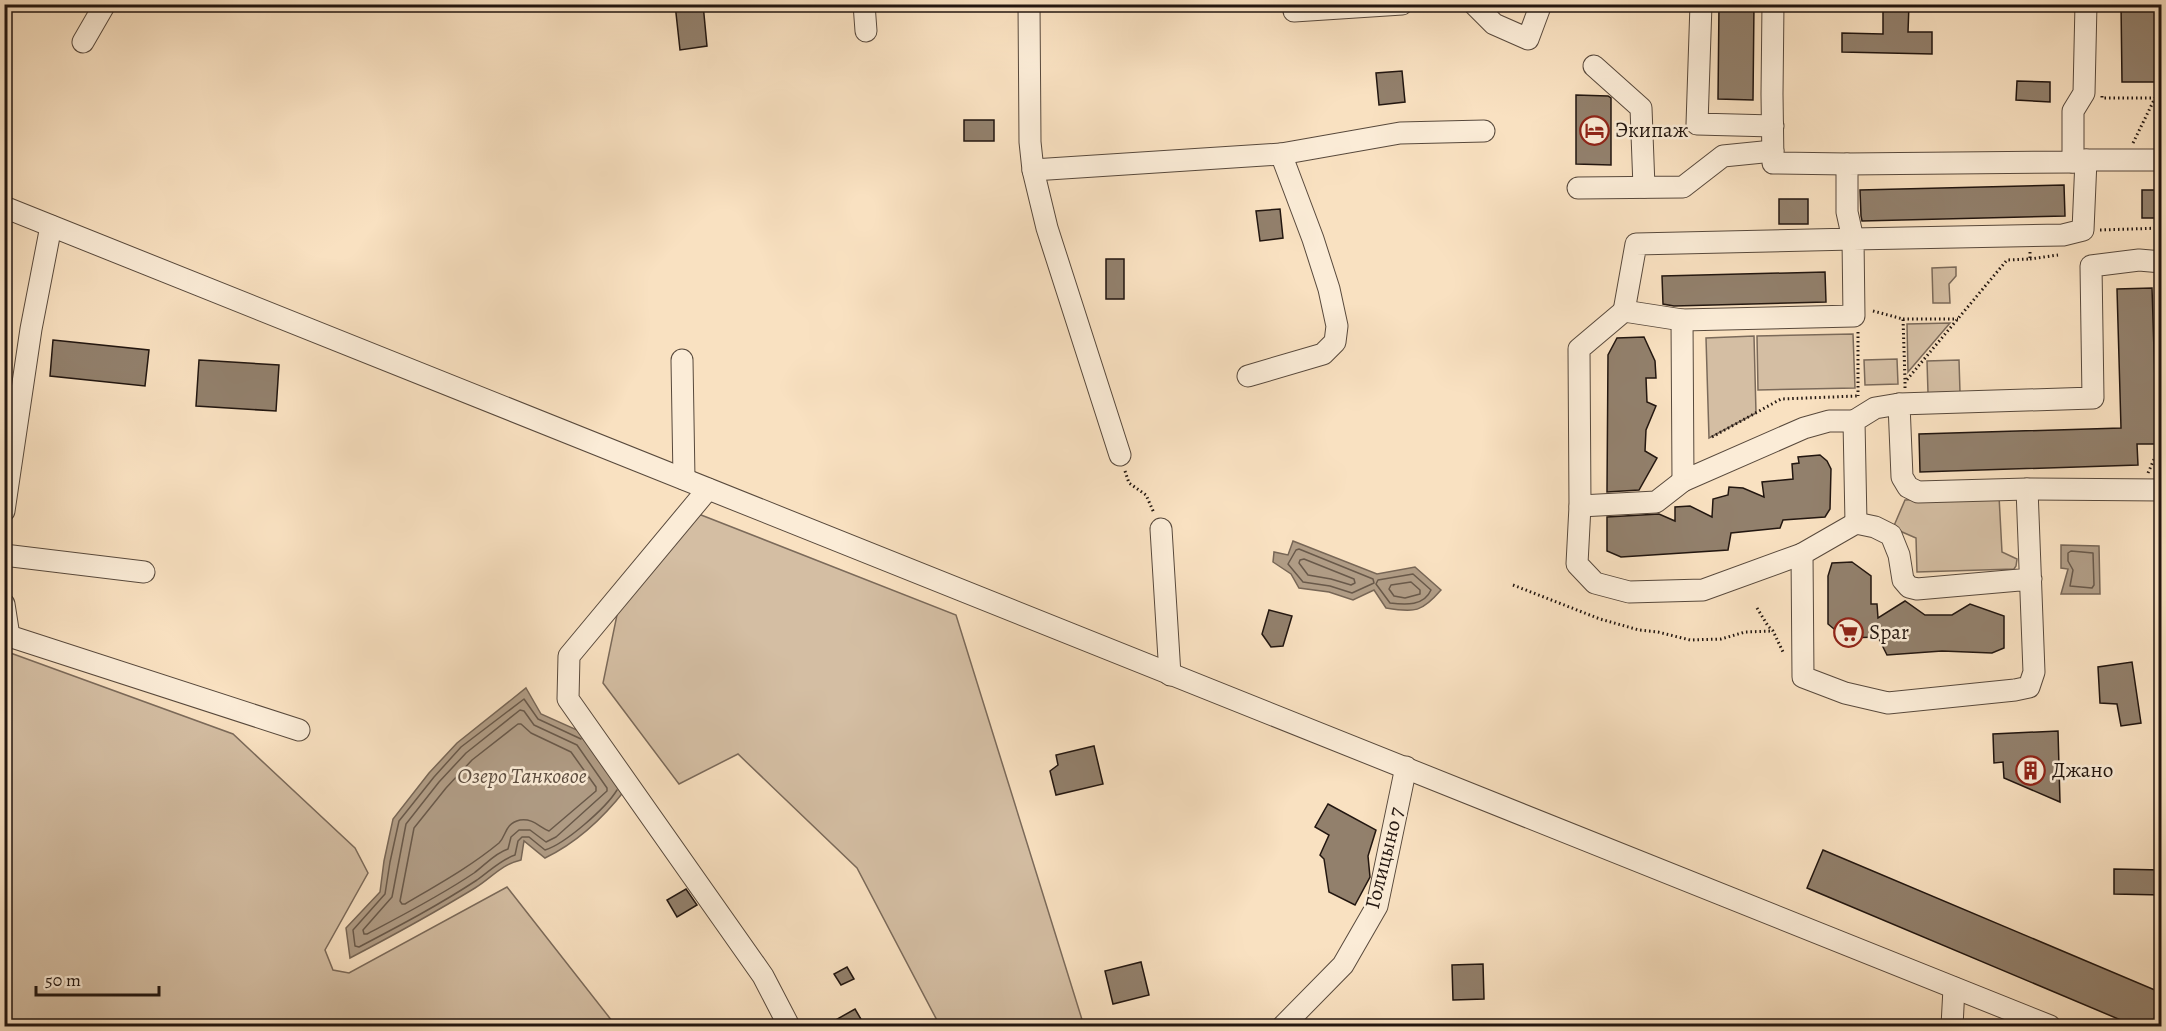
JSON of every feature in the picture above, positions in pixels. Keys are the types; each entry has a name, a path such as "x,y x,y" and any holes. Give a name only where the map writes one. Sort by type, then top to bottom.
{"street":[{"path":"83,42 105,4"},
{"path":"864,4 866,31"},
{"path":"1029,4 1032,170 1047,228 1120,455"},
{"path":"1294,11 1402,4"},
{"path":"1474,4 1494,24 1528,39 1540,4"},
{"path":"1701,4 1697,124 1773,126"},
{"path":"1773,4 1773,163 2162,160"},
{"path":"2031,579 1917,589 1908,587 1903,580 1899,555 1891,535 1875,527 1856,523 1802,554 1703,590 1629,592 1595,583 1577,564 1580,506 1579,349 1624,311 1636,244 2063,235 2083,230 2073,111 2084,93 2086,4"},
{"path":"1594,66 1641,108 1644,187"},
{"path":"1032,170 1281,154 1400,133 1484,131"},
{"path":"1578,189 1683,187 1723,156 1773,151"},
{"path":"1248,376 1323,354 1335,342 1338,326 1320,259 1281,154"},
{"path":"1624,311 1682,320 1854,310 1853,239 1847,212 1847,164"},
{"path":"4,207 2050,1026"},
{"path":"4,512 31,329 51,226"},
{"path":"1580,506 1656,502 1683,481 1804,428 1828,421 1854,421 1903,392 2093,398 2091,266 2139,260 2162,262"},
{"path":"1682,320 1683,481"},
{"path":"682,360 684,479"},
{"path":"1903,392 1902,477 1908,487 1918,492 2026,489 2162,490"},
{"path":"1854,421 1856,523"},
{"path":"708,489 569,656 567,699 763,976 789,1026"},
{"path":"1802,554 1803,677 1845,693 1888,703 2030,687 2034,672 2026,489"},
{"path":"1161,529 1170,675"},
{"path":"4,555 144,572"},
{"path":"4,604 9,636 299,730"},
{"name":"Голицыно 7","path":"1283,1026 1342,965 1377,906 1406,767"},
{"path":"1952,1026 1954,988"}],"path":[{"path":"2102,87 2102,98 2162,98"},
{"path":"2125,160 2154,98"},
{"path":"2083,230 2162,228"},
{"path":"1903,392 1958,319 2007,260 2030,259 2030,235"},
{"path":"1712,437 1781,399 1858,396 1857,320 1854,310 1903,319 1958,319"},
{"path":"1903,319 1903,392"},
{"path":"1120,455 1129,483 1146,495 1161,529"},
{"path":"1513,585 1600,619 1639,630 1690,640 1720,639 1745,632 1773,631"},
{"path":"1757,608 1773,631 1784,655"}],"shaded area":[{"path":"1956,267 1956,276 1949,284 1950,303 1933,303 1932,268"},
{"path":"1950,323 1908,372 1907,324"},
{"path":"1853,334 1855,388 1758,390 1757,336"},
{"path":"1754,336 1756,413 1709,438 1706,338"},
{"path":"1897,359 1898,384 1865,385 1864,360"},
{"path":"1959,360 1960,392 1928,393 1927,361"},
{"path":"1999,496 2002,552 2017,559 2014,569 1917,572 1916,538 1893,528 1905,500"},
{"path":"696,513 956,615 1084,1026 940,1026 857,868 738,754 679,784 603,683 619,605"},
{"path":"5,651 233,734 355,848 368,873 325,950 333,970 349,973 507,887 616,1026 5,1026"}],"water":[{"path":"1293,541 1377,574 1415,567 1441,590 1423,607 1404,610 1386,608 1374,590 1353,600 1329,592 1299,588 1291,574 1273,562 1274,552 1288,555"},
{"path":"2061,545 2099,546 2100,594 2061,594 2068,569 2061,568"},
{"name":"Озеро Танковое","path":"526,688 541,714 586,734 625,790 608,810 568,845 545,858 524,841 521,860 507,865 460,897 350,958 346,928 380,892 393,819 429,773 457,743"}],"building":[{"path":"675,4 703,4 707,46 680,50"},
{"path":"1719,4 1754,4 1753,100 1718,99"},
{"path":"1883,4 1909,4 1908,32 1932,32 1932,54 1842,52 1842,33 1883,34"},
{"path":"2121,4 2156,4 2157,82 2122,82"},
{"path":"1402,71 1405,102 1379,105 1376,73"},
{"path":"2017,81 2050,82 2050,102 2016,100"},
{"name":"Экипаж","path":"1576,95 1611,98 1611,165 1576,164"},
{"path":"964,120 994,120 994,141 964,141"},
{"path":"2064,185 2065,216 1862,221 1861,216 1860,190"},
{"path":"2142,190 2162,190 2162,218 2142,218"},
{"path":"1779,199 1808,199 1808,224 1779,224"},
{"path":"1280,209 1283,238 1260,241 1256,211"},
{"path":"1106,259 1124,259 1124,299 1106,299"},
{"path":"1825,272 1826,302 1674,306 1663,304 1662,276"},
{"path":"2152,288 2157,444 2137,444 2138,465 1920,472 1919,434 2121,428 2117,289"},
{"path":"1644,337 1655,361 1656,378 1646,378 1647,402 1656,406 1646,430 1645,451 1657,458 1639,490 1607,492 1608,355 1617,338"},
{"path":"53,340 149,350 145,386 50,376"},
{"path":"199,360 279,365 276,411 196,406"},
{"path":"1820,455 1831,469 1830,509 1825,517 1783,520 1780,528 1731,533 1728,550 1621,557 1607,551 1607,517 1659,514 1675,521 1675,507 1690,506 1712,517 1713,499 1728,495 1729,487 1743,488 1764,497 1762,482 1793,479 1792,464 1799,463 1798,457"},
{"path":"1852,562 1871,576 1871,604 1877,604 1878,618 1905,601 1925,615 1952,615 1970,604 2004,616 2004,648 1992,653 1942,651 1887,655 1878,637 1845,638 1828,624 1828,576 1832,563"},
{"path":"1269,610 1292,616 1283,646 1271,647 1262,634"},
{"path":"2132,662 2141,723 2121,726 2117,704 2100,703 2098,667"},
{"name":"Джано","path":"2058,731 2060,802 2004,778 2003,762 1994,763 1993,734"},
{"path":"1094,746 1103,784 1056,795 1050,771 1058,765 1056,755"},
{"path":"1328,804 1376,830 1368,856 1370,877 1355,905 1329,892 1324,859 1320,855 1329,835 1315,827"},
{"path":"1823,850 2162,993 2162,1010 2158,1009 2151,1026 2135,1026 1807,888"},
{"path":"2114,869 2162,870 2162,895 2114,894"},
{"path":"686,889 697,905 677,917 667,900"},
{"path":"1141,962 1149,995 1113,1004 1105,971"},
{"path":"1483,964 1484,999 1453,1000 1452,965"},
{"path":"847,967 854,979 841,985 834,974"},
{"path":"855,1009 865,1026 825,1026"}],"place":[{"name":"Экипаж","path":"1594,130"},
{"name":"Spar","path":"1848,632"},
{"name":"Джано","path":"2031,770"}]}
